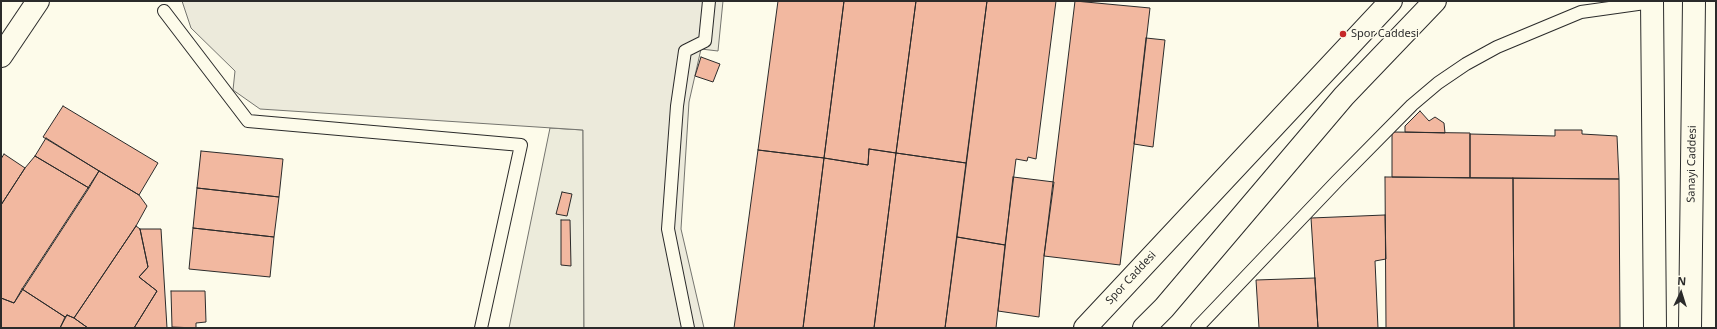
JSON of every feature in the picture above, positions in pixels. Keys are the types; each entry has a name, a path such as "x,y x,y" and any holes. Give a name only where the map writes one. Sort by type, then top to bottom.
{"main road":[{"path":"1,56 38,1"},
{"name":"Spor Caddesi","path":"1085,328 1391,1"},
{"path":"1144,328 1169,302 1344,96 1435,1"},
{"name":"Sanayi Caddesi","path":"1690,328 1694,1"},
{"path":"1652,2 1654,328"}],"lane":[{"path":"688,328 668,229 677,106 685,51 705,41 709,1"},
{"path":"1197,328 1342,175 1412,105 1438,83 1466,64 1497,47 1581,12 1652,2"},
{"path":"164,11 248,121 521,145 481,328"}],"shaded area":[{"path":"182,1 723,1 718,51 701,49 689,102 681,229 704,328 584,328 583,130 260,109 233,90 235,71 191,28"},
{"path":"550,128 583,130 584,328 509,328"}],"building":[{"path":"778,1 844,1 824,158 758,150"},
{"path":"844,1 916,1 896,153 869,149 868,165 824,158"},
{"path":"916,1 987,1 966,163 896,153"},
{"path":"987,1 1056,1 1036,159 1028,157 1027,161 1016,159 1005,245 957,237"},
{"path":"1075,1 1150,8 1120,265 1044,256"},
{"path":"1146,38 1165,40 1153,147 1134,144"},
{"path":"701,57 720,64 713,82 695,76"},
{"path":"63,106 158,163 139,195 43,137"},
{"path":"1420,111 1429,121 1435,117 1444,123 1445,133 1405,132 1405,126"},
{"path":"1555,130 1582,130 1582,134 1617,136 1619,179 1470,178 1470,134 1555,136"},
{"path":"1392,132 1470,133 1470,178 1392,177"},
{"path":"46,138 99,171 89,188 35,156"},
{"path":"869,149 896,153 874,328 803,328 824,158 868,165"},
{"path":"758,150 824,158 803,328 734,328"},
{"path":"201,151 283,159 279,197 197,188"},
{"path":"896,153 966,163 945,328 874,328"},
{"path":"4,154 25,168 1,205 1,159"},
{"path":"35,156 89,188 14,303 1,298 1,205 25,168"},
{"path":"99,171 139,195 147,206 136,226 74,318 67,315 65,317 22,289"},
{"path":"1013,177 1054,182 1044,256 1039,317 998,311"},
{"path":"1385,177 1513,178 1514,328 1386,328"},
{"path":"1513,178 1619,179 1620,328 1514,328"},
{"path":"197,188 279,197 274,237 193,228"},
{"path":"562,192 572,194 567,216 556,214"},
{"path":"1385,215 1386,259 1375,261 1378,328 1318,328 1311,218"},
{"path":"561,220 570,220 571,266 561,265"},
{"path":"136,226 140,229 148,267 139,277 157,291 134,328 88,328 74,318"},
{"path":"193,228 274,237 270,277 189,269"},
{"path":"140,229 161,229 167,328 134,328 157,291 139,277 148,267"},
{"path":"957,237 1005,245 996,328 945,328"},
{"path":"1315,278 1318,328 1259,328 1256,280"},
{"path":"22,289 65,317 60,328 1,328 1,298 14,303"},
{"path":"171,291 205,291 206,322 196,323 196,328 172,327"},
{"path":"67,315 74,318 88,328 60,328"}],"place":[{"name":"Spor Caddesi","path":"1343,34"}]}
